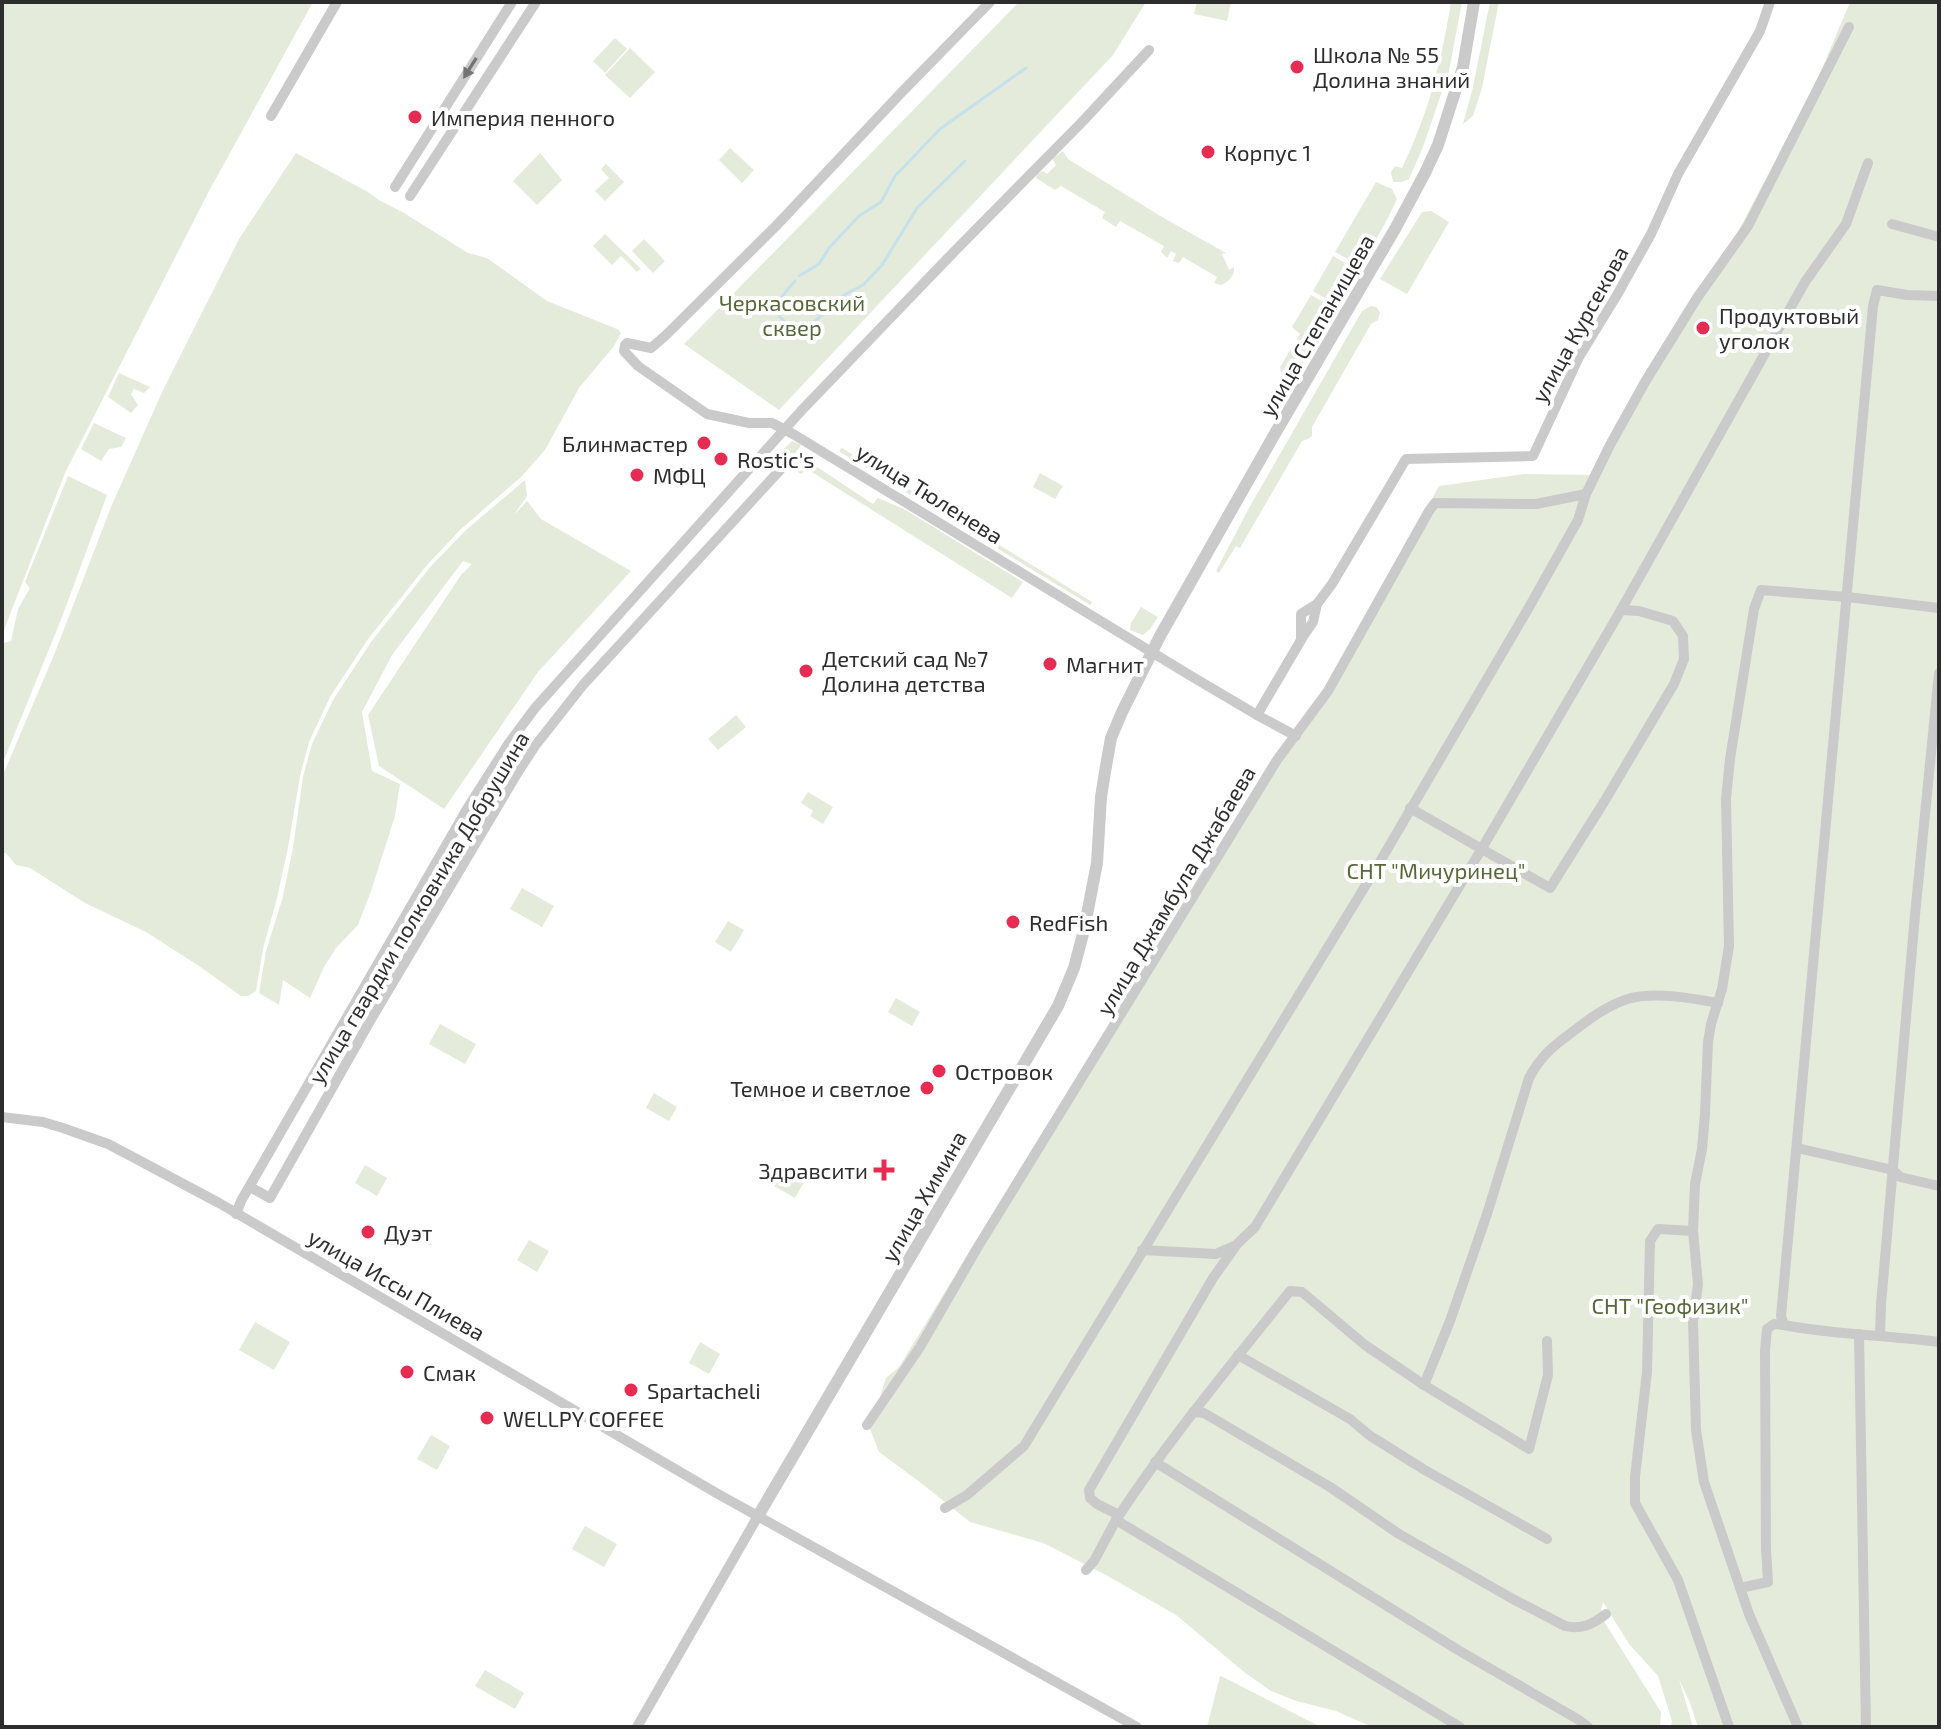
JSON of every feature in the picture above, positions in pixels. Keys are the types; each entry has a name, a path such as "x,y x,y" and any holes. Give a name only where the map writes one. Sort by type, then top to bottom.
{"street":[{"path":"271,116 337,2"},
{"path":"395,187 512,2"},
{"path":"410,196 536,2"},
{"name":"улица Тюленева","path":"990,2 776,226 665,336 651,348 627,343 624,351 638,366 707,414 749,423 772,423 785,429 1296,736"},
{"name":"улица Степанищева","path":"1153,652 1425,173 1438,145 1463,67 1474,2"},
{"name":"улица Курсекова","path":"1257,715 1301,640 1301,614 1317,604 1332,584 1406,459 1533,456 1579,357 1651,234 1678,174 1760,31 1770,2"},
{"path":"945,1508 967,1495 1024,1446 1378,865 1528,609 1578,520 1586,494 1645,382 1697,298 1748,226 1849,27"},
{"name":"улица гвардии полковника Добрушина","path":"236,1214 467,809 509,743 559,681 785,429 1149,50"},
{"path":"1460,1727 1117,1517 1090,1498 1089,1490 1213,1278 1236,1245 1255,1227 1481,850 1621,610 1805,282 1846,224 1868,163"},
{"path":"1892,224 1939,237"},
{"path":"1784,1325 1781,1316 1873,306 1877,290 1939,296"},
{"name":"улица гвардии полковника Добрушина","path":"250,1187 270,1198 370,1021 535,746 583,685 780,470 763,455"},
{"name":"улица Джамбула Джабаева","path":"867,1425 920,1347 976,1250 1266,778 1328,691 1435,503 1536,504 1586,494"},
{"path":"1798,1727 1740,1588 1704,1482 1696,1430 1693,1321 1698,1284 1693,1231 1695,1184 1702,1149 1708,1042 1729,946 1726,799 1730,759 1754,609 1761,590 1939,608"},
{"path":"1410,808 1550,888 1674,684 1684,659 1683,636 1673,621 1639,611 1621,610"},
{"name":"улица Химина","path":"637,1727 1058,1006 1074,968 1097,863 1101,797 1111,738 1153,652"},
{"path":"1880,1335 1939,673"},
{"path":"1424,1385 1450,1321 1536,1064 1546,1052 1597,1013 1631,998 1673,995 1718,1003"},
{"name":"улица Иссы Плиева","path":"2,1117 43,1122 87,1136 129,1155 758,1516 1137,1727"},
{"path":"1797,1148 1893,1170 1900,1177 1939,1186"},
{"path":"1693,1231 1658,1229 1650,1241 1647,1372 1635,1503 1678,1580 1729,1727"},
{"path":"1142,1250 1216,1254 1236,1245"},
{"path":"1086,1570 1117,1517 1155,1462 1290,1291 1302,1292 1365,1345 1529,1449 1548,1375 1547,1341"},
{"path":"1740,1588 1768,1582 1767,1329 1774,1324 1820,1332 1939,1342"},
{"path":"1859,1334 1866,1727"},
{"path":"1238,1355 1350,1419 1369,1435 1423,1469 1547,1539"},
{"path":"1193,1412 1204,1413 1330,1487 1399,1534 1565,1626 1591,1625 1606,1614"},
{"path":"1155,1462 1588,1727"}],"green space":[{"path":"2,2 313,2 208,193 65,473 2,635"},
{"name":"Черкасовский сквер","path":"1019,2 1146,2 1113,55 779,410 684,344"},
{"path":"1197,2 1231,2 1227,21 1194,14"},
{"path":"1451,2 1462,2 1449,71 1409,179 1393,182 1391,172 1395,166 1402,168 1427,107"},
{"path":"1490,2 1499,2 1482,88 1473,116 1463,124 1473,87"},
{"path":"1850,2 1939,2 1939,1727 1698,1727 1679,1679 1693,1727 1671,1727 1672,1721 1658,1676 1629,1644 1603,1602 1600,1615 1661,1712 1660,1727 1372,1727 1336,1711 1271,1691 1176,1615 1106,1575 1043,1543 970,1522 879,1452 870,1429 886,1378 899,1367 1211,857 1323,690 1439,486 1524,474 1594,475 1730,247 1816,83"},
{"path":"615,38 627,49 605,73 593,61"},
{"path":"630,48 655,72 630,98 605,75"},
{"path":"730,148 754,170 742,183 719,160"},
{"path":"1063,151 1068,159 1226,253 1222,254 1229,270 1234,267 1230,278 1221,285 1214,283 1217,277 1183,257 1179,263 1173,261 1176,254 1171,251 1167,258 1161,252 1164,246 1120,221 1116,227 1102,218 1105,212 1061,186 1055,190 1036,178 1037,174 1043,171 1047,174 1056,165 1052,158"},
{"path":"296,153 368,192 468,253 487,258 547,301 621,333 579,388 545,450 522,476 460,530 427,565 368,639 330,697 309,742 300,776 288,848 256,991 241,996 146,932 85,903 30,868 16,865 6,853 2,854 2,777 54,655 111,507 163,390 239,239"},
{"path":"540,153 562,180 537,205 513,181"},
{"path":"606,164 624,182 605,201 595,191 609,178 601,169"},
{"path":"1376,182 1392,189 1397,199 1361,266 1335,252"},
{"path":"1431,211 1449,222 1407,294 1380,279 1422,212"},
{"path":"605,234 641,269 637,272 621,256 612,265 593,246"},
{"path":"644,239 665,261 653,273 632,251"},
{"path":"1333,256 1357,270 1340,293 1334,289 1328,300 1313,291"},
{"path":"1311,295 1325,303 1319,315 1325,317 1304,362 1293,377 1287,377 1281,373 1280,367 1300,334 1292,327"},
{"path":"1371,306 1380,312 1378,320 1371,324 1312,427 1312,436 1302,441 1240,548 1236,546 1219,573 1216,571 1249,508 1362,311"},
{"path":"119,373 150,387 144,393 134,389 131,394 138,405 131,413 108,397"},
{"path":"94,423 126,438 121,447 109,449 101,461 81,449"},
{"path":"792,441 801,445 796,453 873,504 878,498 904,509 1023,582 1012,598 807,469 801,474 775,458"},
{"path":"842,448 1092,602 1090,605 840,452"},
{"path":"1040,473 1063,486 1055,499 1033,487"},
{"path":"68,476 107,495 2,765 2,645 11,641 18,609 30,588 25,582"},
{"path":"525,480 527,496 514,515 527,501 541,519 631,571 538,672 444,809 379,766 368,715 461,575 472,564 463,561 392,655 362,712 372,771 400,784 395,816 358,925 336,948 310,998 283,980 279,1005 259,993 266,951 282,900 303,777 312,744 333,700 371,642 431,566 466,530"},
{"path":"1141,607 1158,617 1143,635 1130,630"},
{"path":"736,715 746,727 718,750 708,739"},
{"path":"808,792 833,807 823,824 810,816 813,811 801,803"},
{"path":"522,888 554,906 542,927 510,909"},
{"path":"728,921 744,930 731,952 715,942"},
{"path":"896,998 920,1012 912,1026 888,1012"},
{"path":"440,1024 476,1044 465,1064 429,1044"},
{"path":"654,1093 677,1107 669,1121 646,1108"},
{"path":"365,1165 387,1178 377,1196 355,1183"},
{"path":"783,1170 804,1182 795,1198 774,1186"},
{"path":"529,1240 549,1251 537,1272 517,1260"},
{"path":"255,1322 290,1342 274,1370 239,1350"},
{"path":"700,1342 720,1354 709,1374 689,1363"},
{"path":"431,1435 450,1446 437,1470 417,1459"},
{"path":"585,1526 617,1544 604,1567 572,1549"},
{"path":"485,1670 524,1693 515,1709 475,1686"},
{"path":"1221,1676 1321,1727 1207,1727"}],"waterway":[{"path":"799,276 819,264 829,248 859,216 881,202 895,176 940,129 1026,68"},
{"path":"795,281 776,306 780,317 788,325 809,326 846,294 863,285 882,265 917,208 965,161"}],"place":[{"name":"Школа № 55 Долина знаний","path":"1297,67"},
{"name":"Империя пенного","path":"415,117"},
{"name":"Корпус 1","path":"1208,152"},
{"name":"Продуктовый уголок","path":"1703,328"},
{"name":"Блинмастер","path":"704,443"},
{"name":"Rostic's","path":"721,459"},
{"name":"МФЦ","path":"637,475"},
{"name":"Магнит","path":"1050,664"},
{"name":"Детский сад №7 Долина детства","path":"806,671"},
{"name":"RedFish","path":"1013,922"},
{"name":"Островок","path":"939,1071"},
{"name":"Темное и светлое","path":"927,1088"},
{"name":"Здравсити","path":"884,1170"},
{"name":"Дуэт","path":"368,1232"},
{"name":"Смак","path":"407,1372"},
{"name":"Spartacheli","path":"631,1390"},
{"name":"WELLPY COFFEE","path":"487,1418"}],"park label":[{"name":"СНТ \"Мичуринец\"","path":"1436,870"},
{"name":"СНТ \"Геофизик\"","path":"1670,1305"}]}
